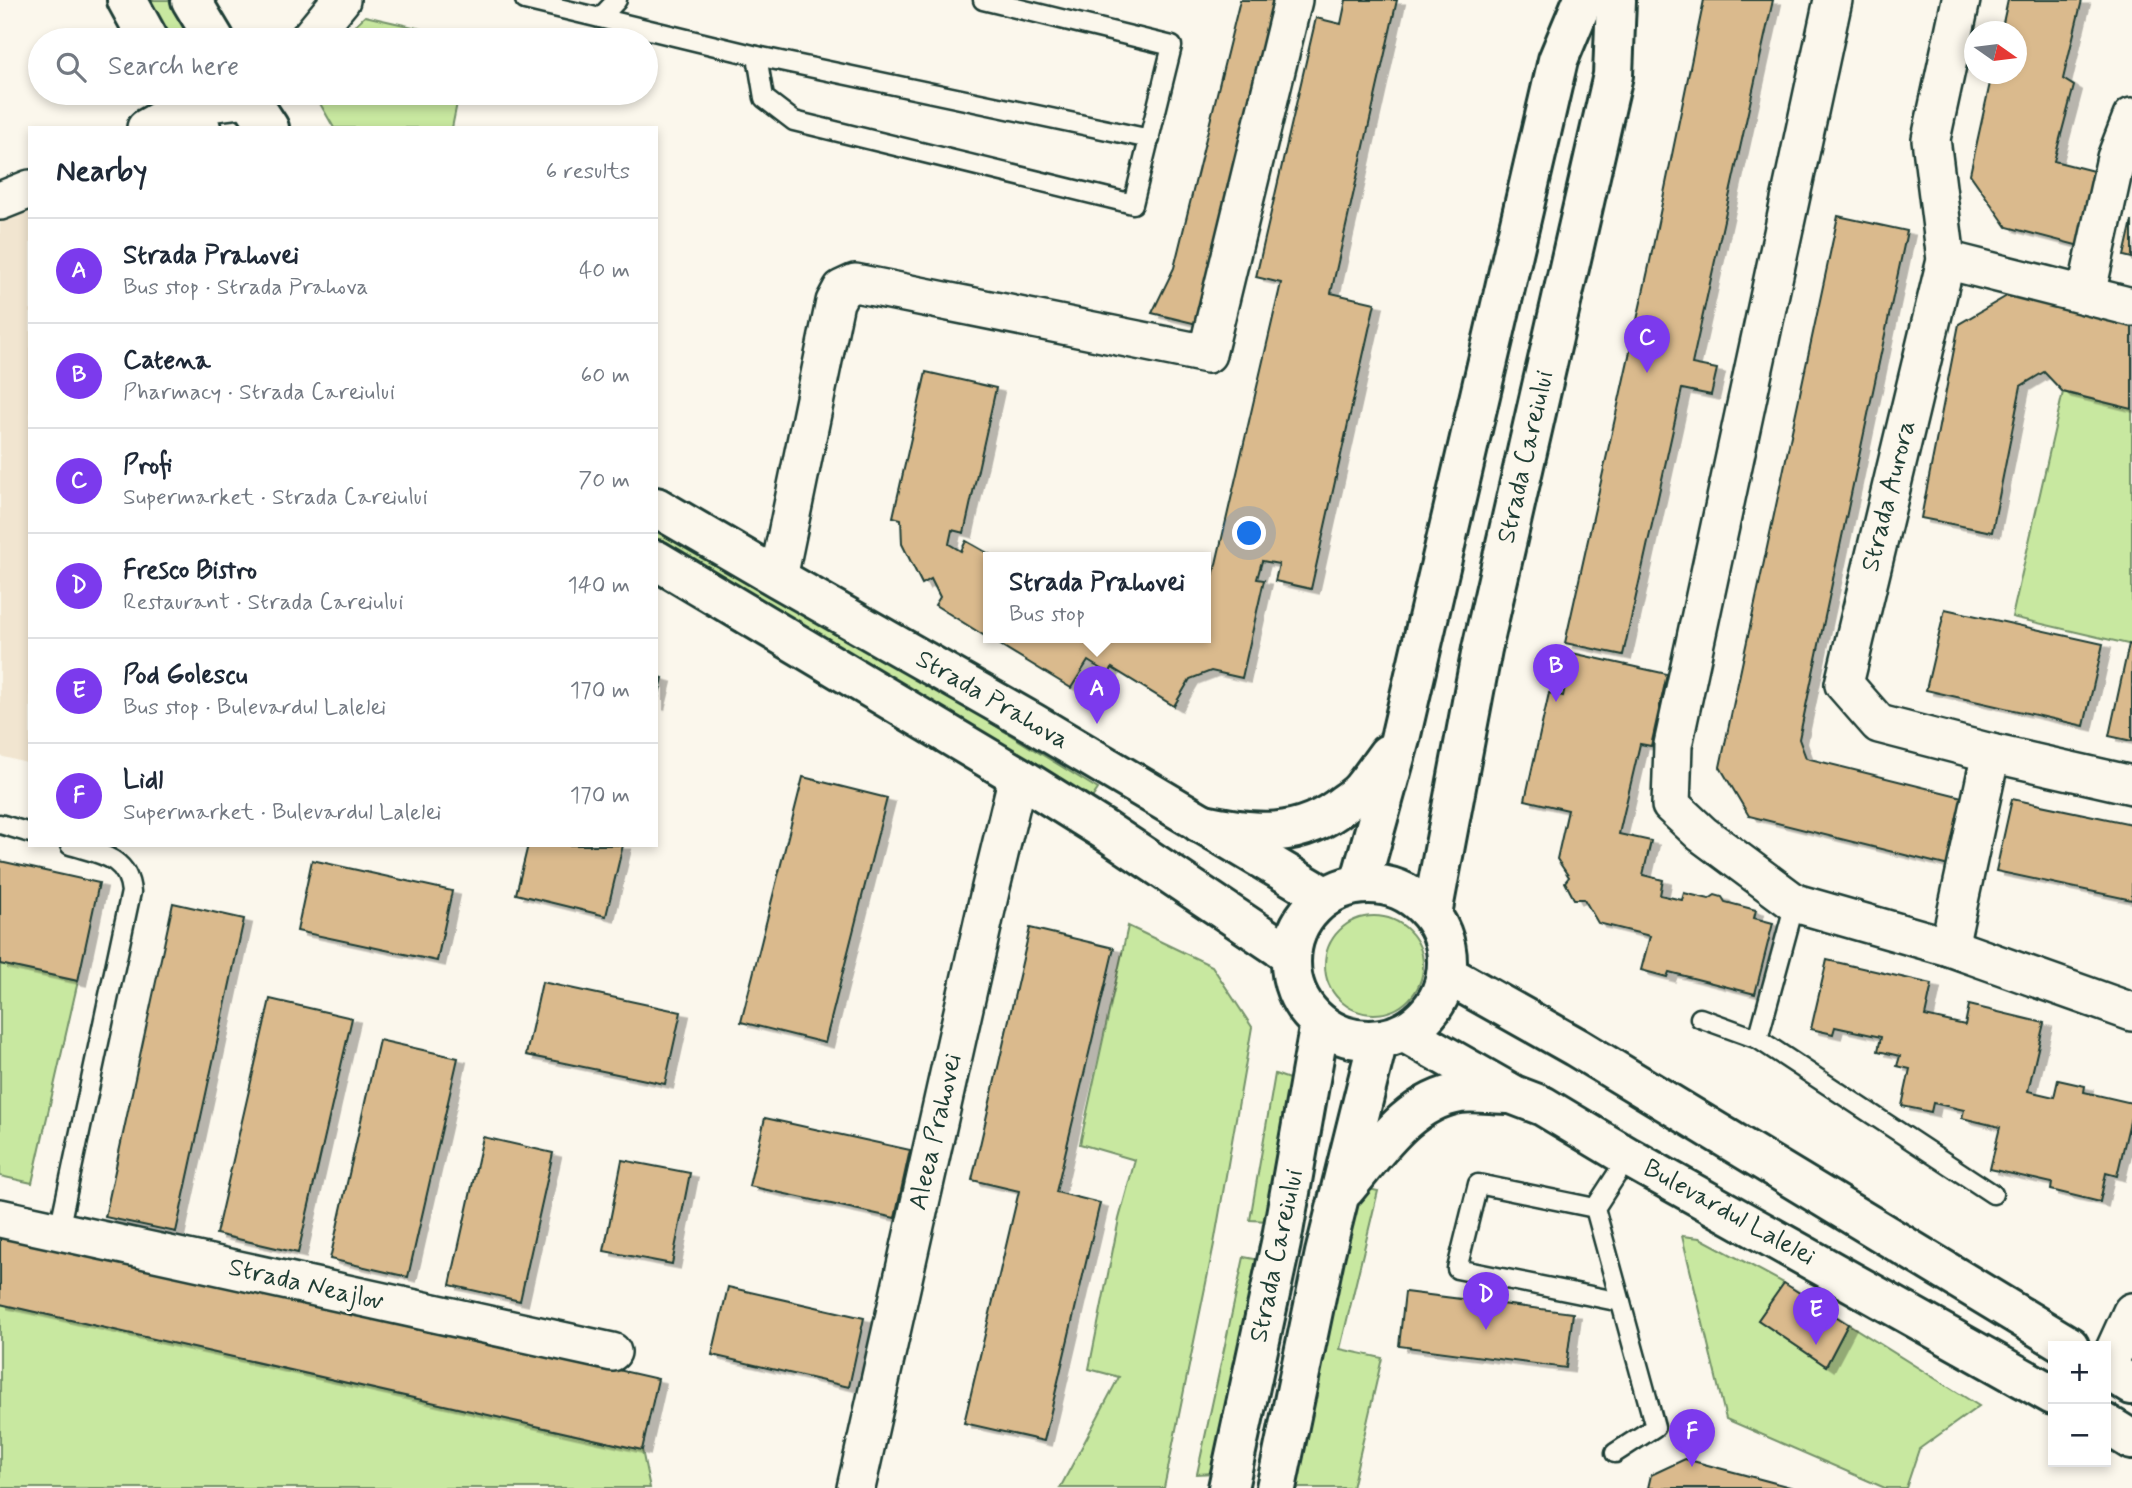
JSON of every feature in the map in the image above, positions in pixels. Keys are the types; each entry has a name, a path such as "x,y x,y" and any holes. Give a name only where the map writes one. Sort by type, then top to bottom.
{"main road":[{"path":"127,0 142,28"},
{"path":"191,0 208,28"},
{"path":"1360,883 1400,739 1558,60 1583,0"},
{"name":"Strada Careiului","path":"1432,914 1482,649 1613,75 1616,0"},
{"name":"Strada Prahova","path":"658,508 1033,723 1326,897"},
{"name":"Strada Prahova","path":"658,561 1018,776 1106,831 1291,955"},
{"path":"1200,823 1268,833 1302,827 1333,813 1360,791 1400,739"},
{"path":"1360,883 1387,885 1412,895 1432,914 1444,938 1447,962 1443,987 1432,1009 1392,1036 1366,1040 1341,1035 1320,1023 1303,1005 1293,982 1291,955 1297,929 1312,906 1335,891 1360,883"},
{"path":"1446,974 1576,1047 2060,1341"},
{"name":"Strada Careiului","path":"1228,1488 1281,1243 1320,1023"},
{"name":"Strada Careiului","path":"1276,1488 1325,1253 1341,1194 1392,1036"},
{"name":"Bulevardul Lalelei","path":"1392,1036 1514,1095 1543,1106 1628,1157 2048,1392"},
{"path":"1341,1194 1393,1133 1419,1109 1438,1098 1462,1093 1514,1095"},
{"path":"2111,1372 2132,1385"},
{"path":"2111,1427 2132,1440"}],"street":[{"path":"318,28 341,0"},
{"path":"778,578 835,302 842,289 855,283 1207,354 1293,0"},
{"path":"1833,0 1673,745 1671,805 1702,834 1795,902 1949,947 2132,1012"},
{"name":"Strada Aurora","path":"1961,0 1931,139 1946,260 1844,684 1879,724 2132,785"},
{"path":"150,126 188,109 232,105"},
{"path":"2086,295 2116,158 2132,117"},
{"path":"0,201 28,190"},
{"path":"1946,260 2132,307"},
{"path":"1949,947 1991,753"},
{"name":"Aleea Prahovei","path":"856,1488 1018,776"},
{"name":"Strada Neajlov","path":"0,1218 612,1352"},
{"path":"2111,1358 2132,1312"}],"lane":[{"path":"525,0 641,28"},
{"path":"600,18 617,0"},
{"path":"757,56 764,98 794,121 1133,204 1172,46 983,0"},
{"path":"658,32 757,56 1150,139"},
{"path":"0,824 28,832"},
{"path":"59,1230 131,892 126,872 111,858 76,847"},
{"path":"1758,1039 1795,902"},
{"path":"1700,1018 1758,1039 1993,1194"},
{"path":"1615,1453 1655,1427 1595,1208 1628,1157"},
{"path":"1595,1208 1478,1184 1457,1269 1621,1302"}],"shaded area":[{"path":"28,207 28,763 0,756 0,218"}],"green space":[{"path":"145,0 169,0 185,28 161,28"},
{"path":"365,16 418,28 352,28"},
{"path":"321,105 457,105 452,126 333,126"},
{"path":"2063,392 2132,409 2132,645 2012,617"},
{"path":"658,523 746,572 1098,789 1088,804 658,554"},
{"path":"1374,916 1393,920 1408,931 1419,946 1423,965 1419,984 1408,999 1393,1010 1374,1014 1355,1010 1340,999 1329,984 1325,965 1329,946 1340,931 1355,920"},
{"path":"1128,926 1212,966 1252,1027 1214,1244 1164,1488 1060,1488 1119,1377 1089,1369 1119,1219 1135,1160 1080,1144"},
{"path":"0,964 78,981 32,1183 0,1176"},
{"path":"1275,1074 1292,1080 1269,1221 1250,1220"},
{"path":"1355,1186 1378,1191 1340,1349 1382,1358 1352,1488 1289,1488"},
{"path":"1682,1236 1700,1238 1784,1283 1758,1320 1826,1366 1848,1324 1979,1406 1919,1449 1906,1488 1885,1488 1726,1419"},
{"path":"1244,1257 1260,1260 1214,1473 1197,1474"},
{"path":"0,1304 642,1450 650,1488 0,1488"}],"building":[{"path":"1240,0 1276,0 1197,324 1152,313 1174,268"},
{"path":"1346,0 1397,0 1331,293 1375,303 1311,589 1275,581 1279,564 1262,561 1257,579 1264,580 1242,678 1211,671 1190,679 1174,706 1112,668 1109,674 1088,661 1071,688 997,643 1211,643 1211,585 1281,283 1256,277 1316,18 1341,24"},
{"path":"1704,0 1773,0 1692,364 1717,369 1711,395 1682,389 1623,655 1565,643 1649,266"},
{"path":"2008,0 2082,0 2063,79 2074,86 2054,161 2113,176 2095,250 2007,227 1970,174 1990,84 2027,84 2027,21 2003,21"},
{"path":"1838,216 1907,231 1799,739 1806,758 1970,799 1953,867 1749,816 1720,767"},
{"path":"2132,221 2132,258 2124,256"},
{"path":"2019,289 2132,316 2132,409 2063,392 2044,372 2021,386 1992,532 1921,518 1959,324"},
{"path":"926,372 996,388 964,533 952,530 949,544 961,551 966,541 985,552 983,552 983,635 935,605 940,597 931,579 922,584 902,544 901,519 893,517"},
{"path":"1945,609 2103,644 2084,726 1926,690"},
{"path":"2129,644 2132,645 2132,741 2109,736"},
{"path":"1572,653 1667,674 1651,746 1640,744 1619,834 1651,841 1643,875 1663,880 1660,895 1682,900 1684,893 1709,899 1715,895 1722,897 1725,902 1756,910 1754,918 1773,923 1755,994 1669,972 1667,977 1641,970 1650,936 1598,923 1584,899 1574,899 1565,882 1569,877 1557,859 1568,810 1525,800 1549,693 1563,696"},
{"path":"658,677 663,678 658,698"},
{"path":"803,777 887,798 825,1043 741,1022"},
{"path":"2012,799 2132,824 2132,900 1996,871"},
{"path":"528,847 623,847 606,916 516,894"},
{"path":"312,860 452,891 437,961 297,931"},
{"path":"0,861 99,883 78,981 0,964"},
{"path":"173,903 244,919 176,1232 105,1217"},
{"path":"1030,928 1114,948 1056,1192 1100,1203 1044,1441 964,1423 1019,1191 972,1180"},
{"path":"1827,960 1932,984 1925,1016 1965,1025 1969,1005 2044,1023 2028,1091 2054,1097 2058,1080 2085,1086 2084,1092 2132,1103 2117,1176 2106,1173 2100,1202 2051,1190 2052,1183 1990,1169 2000,1127 1962,1118 1964,1110 1933,1103 1931,1112 1902,1106 1910,1069 1897,1066 1900,1056 1878,1051 1881,1037 1835,1027 1833,1034 1811,1029"},
{"path":"542,982 681,1012 665,1084 526,1055"},
{"path":"270,999 352,1018 298,1253 216,1234"},
{"path":"379,1040 458,1058 408,1277 330,1259"},
{"path":"765,1118 910,1150 895,1218 749,1186"},
{"path":"483,1137 553,1153 520,1301 450,1285"},
{"path":"622,1160 690,1173 672,1264 604,1251"},
{"path":"0,1229 658,1379 642,1450 0,1304"},
{"path":"1784,1283 1848,1324 1826,1366 1758,1320"},
{"path":"728,1287 864,1318 849,1387 712,1355"},
{"path":"1405,1292 1573,1313 1566,1368 1399,1346"},
{"path":"1685,1459 1794,1488 1648,1488 1651,1475"}],"place":[{"name":"Profi","path":"1647,373"},
{"name":"Catena","path":"1556,702"},
{"name":"Strada Prahovei","path":"1097,724"},
{"name":"Fresco Bistro","path":"1486,1330"},
{"name":"Pod Golescu","path":"1816,1345"},
{"name":"Lidl","path":"1692,1467"}]}
